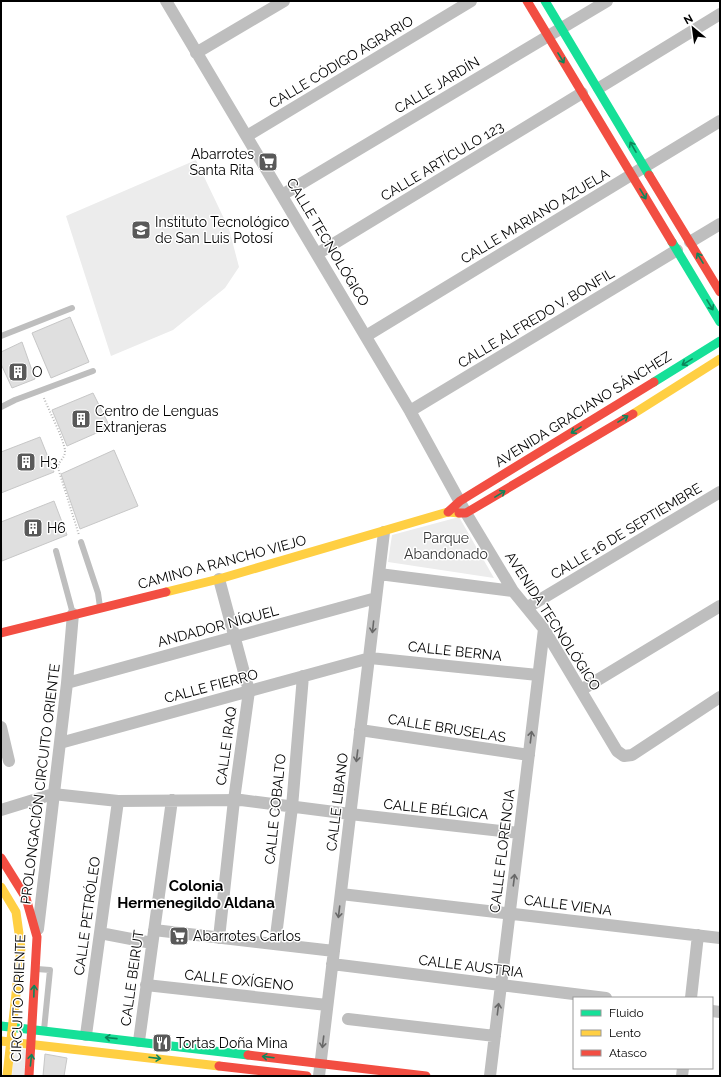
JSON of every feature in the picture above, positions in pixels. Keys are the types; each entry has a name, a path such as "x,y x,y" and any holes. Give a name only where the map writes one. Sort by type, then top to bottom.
{"street":[{"name":"CALLE TECNOLÓGICO","path":"166,1 366,336 460,501"},
{"path":"196,53 284,1"},
{"name":"CALLE CÓDIGO AGRARIO","path":"247,136 470,1"},
{"path":"527,1 720,322"},
{"path":"545,1 599,88 720,292"},
{"name":"CALLE JARDÍN","path":"282,195 608,1"},
{"path":"599,88 720,14"},
{"name":"CALLE ARTÍCULO 123","path":"317,254 582,93"},
{"name":"CALLE MARIANO AZUELA","path":"366,336 720,121"},
{"path":"690,242 720,224"},
{"name":"CALLE ALFREDO V. BONFIL","path":"410,411 677,250"},
{"name":"AVENIDA GRACIANO SÁNCHEZ","path":"460,501 720,341"},
{"name":"AVENIDA GRACIANO SÁNCHEZ","path":"466,513 608,429 720,359"},
{"path":"599,415 608,429"},
{"name":"CALLE 16 DE SEPTIEMBRE","path":"528,607 720,492"},
{"name":"CAMINO A RANCHO VIEJO","path":"448,512 460,501"},
{"name":"AVENIDA TECNOLÓGICO","path":"460,501 513,591 528,607 544,629 617,751 624,756 632,755 720,697"},
{"name":"CAMINO A RANCHO VIEJO","path":"1,633 219,579 384,532 448,512 466,513"},
{"name":"CALLE LIBANO","path":"319,1076 384,532"},
{"path":"379,574 513,591"},
{"name":"CALLE IRAQ","path":"219,579 249,691 234,800 219,938"},
{"name":"ANDADOR NÍQUEL","path":"67,683 376,598"},
{"path":"581,690 720,606"},
{"name":"PROLONGACIÓN CIRCUITO ORIENTE","path":"37,937 67,683 73,614"},
{"name":"CALLE FLORENCIA","path":"490,1076 544,629"},
{"name":"CALLE BERNA","path":"370,658 538,675"},
{"name":"CALLE FIERRO","path":"60,743 370,658"},
{"name":"CALLE COBALTO","path":"275,944 292,807 303,676"},
{"path":"1,727 9,761"},
{"name":"CALLE BRUSELAS","path":"360,730 529,755"},
{"path":"1,810 53,794"},
{"name":"CALLE BÉLGICA","path":"53,794 118,801 234,800 519,833"},
{"name":"CALLE BEIRUT","path":"139,1041 172,800"},
{"name":"CALLE PETRÓLEO","path":"86,1035 118,801"},
{"name":"CIRCUITO ORIENTE","path":"1,858 5,873 26,898 37,937 33,1030 29,1076"},
{"name":"CIRCUITO ORIENTE","path":"1,887 16,912 21,948 7,1076"},
{"name":"CALLE VIENA","path":"341,894 720,938"},
{"path":"154,930 334,951"},
{"path":"100,933 152,943"},
{"path":"691,997 698,936"},
{"path":"21,948 37,937"},
{"name":"CALLE AUSTRIA","path":"332,964 598,997"},
{"name":"CALLE OXÍGENO","path":"146,985 327,1005"},
{"path":"348,1019 495,1036"},
{"path":"1,1026 139,1041 426,1076"},
{"path":"1,1041 307,1076"}],"lane":[{"path":"1,336 72,308"},
{"path":"1,407 41,390 93,371"},
{"path":"82,542 98,593 100,609"},
{"path":"56,551 73,614"},
{"path":"35,969 50,970 44,1031"}],"path":[{"path":"41,390 64,448 64,457 58,465 58,468 82,542"}],"green space":[{"path":"196,160 229,229 239,267 225,288 173,330 111,356 66,216"},
{"name":"Parque Abandonado","path":"459,517 494,578 388,562 392,535"},
{"path":"14,1048 31,1050 29,1076 12,1076"}],"building":[{"path":"70,317 89,362 51,378 32,333"},
{"name":"O","path":"22,342 35,379 12,388 1,364 1,352"},
{"name":"Centro de Lenguas Extranjeras","path":"93,393 110,427 67,446 52,410"},
{"name":"H3","path":"40,437 54,472 1,493 1,452"},
{"path":"114,450 138,506 80,529 61,474"},
{"name":"H6","path":"54,501 67,535 2,561 1,522"},
{"path":"45,1054 67,1058 64,1076 43,1076"}],"traffic: fast":[{"path":"545,1 649,175"},
{"path":"672,242 720,322"},
{"path":"654,382 720,341"},
{"path":"1,1026 248,1055"}],"traffic: slow":[{"path":"633,414 720,359"},
{"path":"166,592 219,579 448,512 459,513"},
{"path":"1,887 16,912 21,948 7,1076"},
{"path":"1,1041 219,1066"}],"traffic: jam":[{"path":"527,1 672,242"},
{"path":"649,175 720,292"},
{"path":"448,512 460,501 654,382"},
{"path":"459,513 466,513 633,414"},
{"path":"1,633 166,592"},
{"path":"1,858 26,898 37,937 29,1076"},
{"path":"248,1055 426,1076"},
{"path":"219,1066 307,1076"}],"place":[{"name":"Abarrotes Santa Rita","path":"268,162"},
{"name":"Instituto Tecnológico de San Luis Potosí","path":"141,230"},
{"name":"O","path":"18,372"},
{"name":"Centro de Lenguas Extranjeras","path":"81,419"},
{"name":"H3","path":"26,462"},
{"name":"H6","path":"33,528"},
{"name":"Abarrotes Carlos","path":"179,936"},
{"name":"Tortas Doña Mina","path":"162,1043"}],"district":[{"name":"Colonia Hermenegildo Aldana","path":"196,894"}]}
